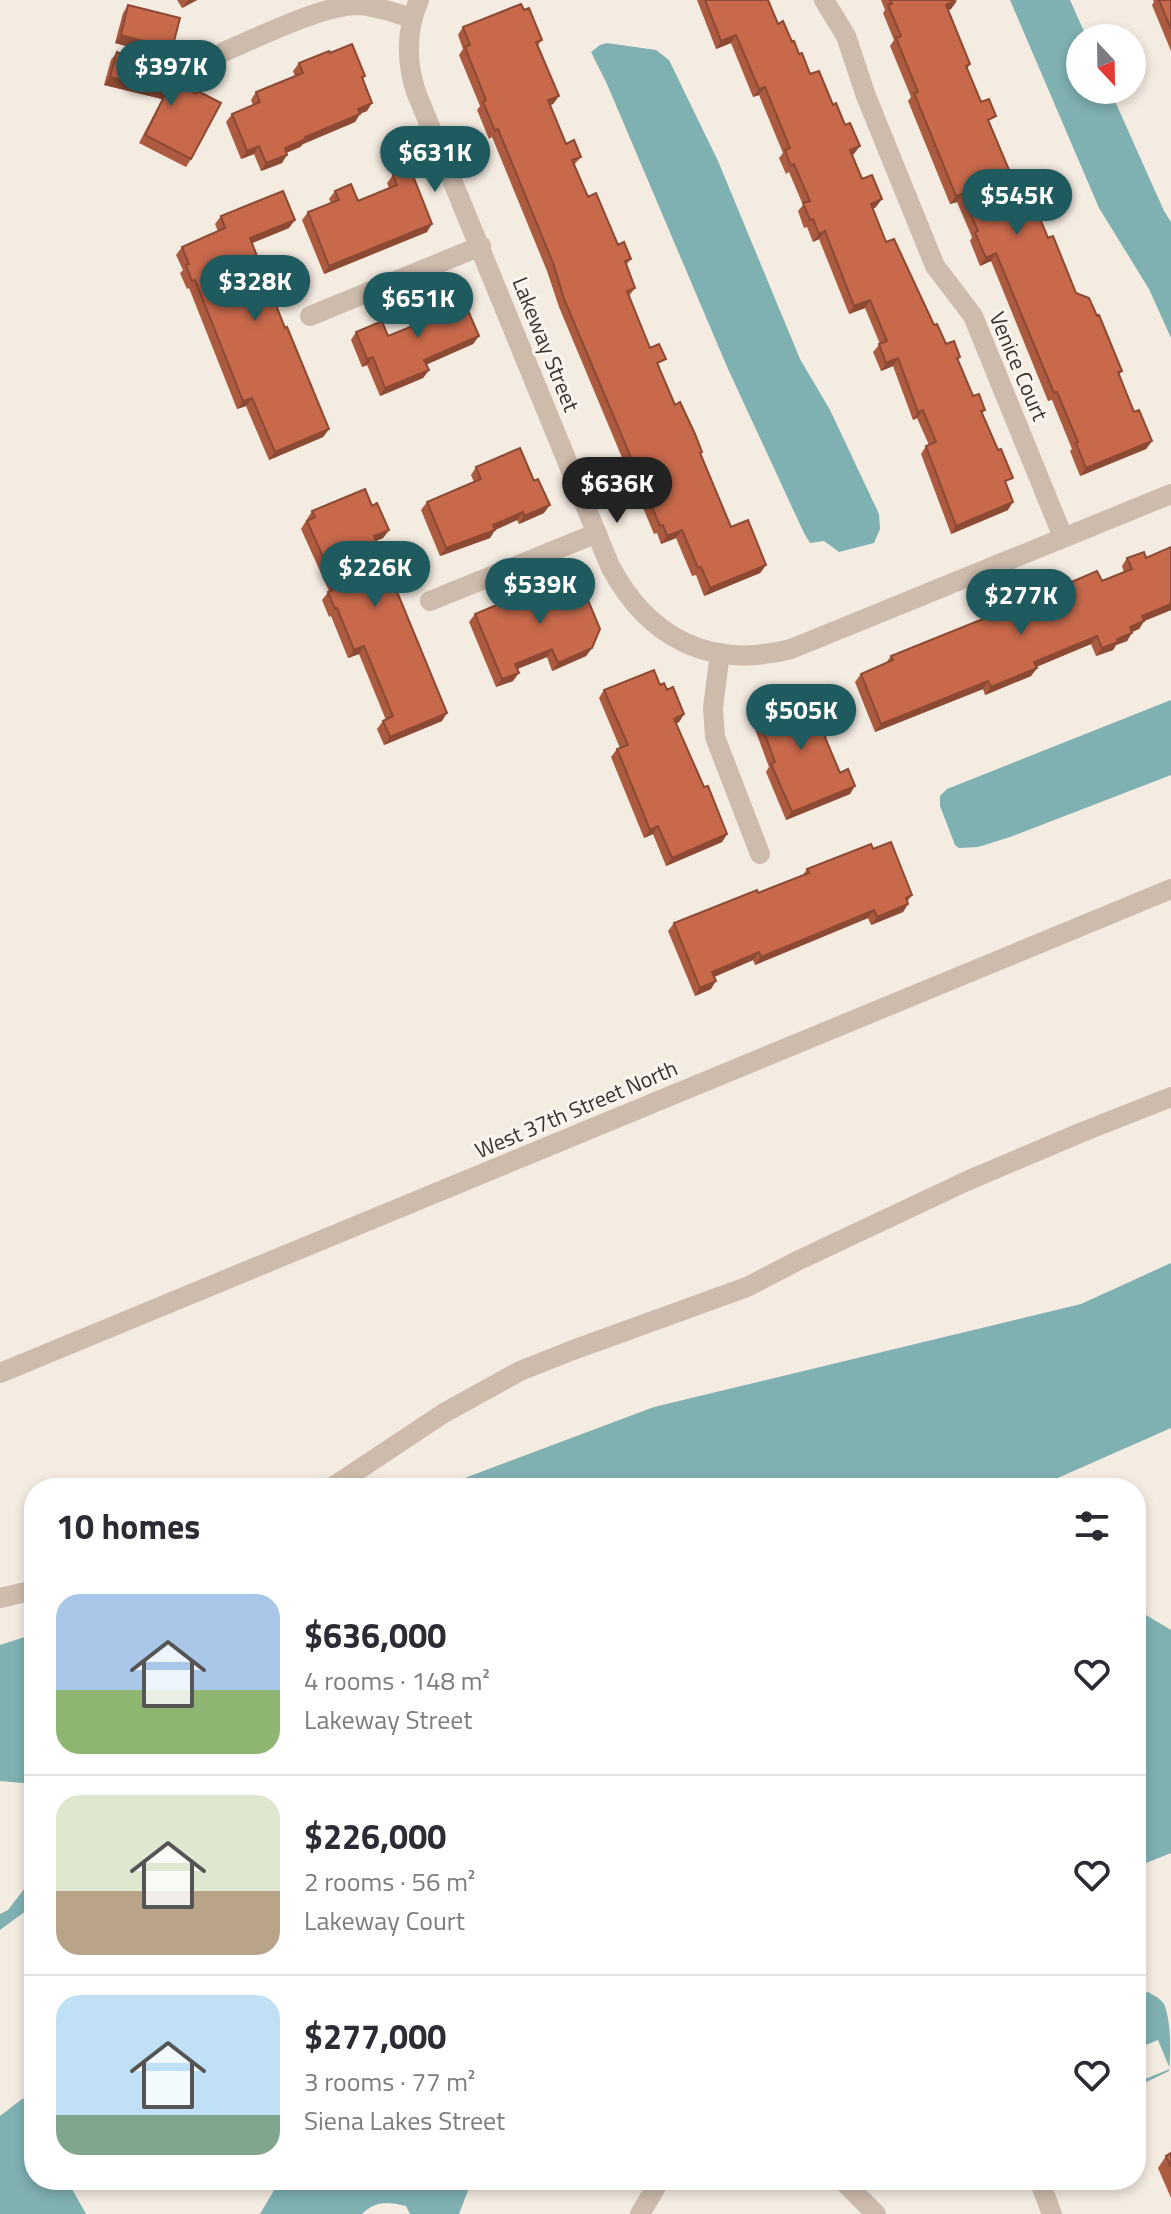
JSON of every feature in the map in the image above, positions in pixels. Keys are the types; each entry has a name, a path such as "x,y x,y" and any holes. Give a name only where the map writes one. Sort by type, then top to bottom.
{"street":[{"name":"Venice Court","path":"824,0 846,36 866,96 935,266 973,316 1063,537"},
{"path":"223,52 340,7 416,9"},
{"name":"Lakeway Street","path":"416,9 408,46 411,76 610,566 623,589 650,621 683,642 720,653 762,654 806,644 1171,494"},
{"path":"310,316 481,246"},
{"path":"430,601 597,533"},
{"path":"720,653 713,708 715,737 760,854"},
{"name":"West 37th Street North","path":"0,1373 1171,889"},
{"path":"346,1478 444,1413 520,1371 747,1287 969,1180 1171,1097"},
{"path":"0,1598 24,1592"},
{"path":"640,2214 654,2190"},
{"path":"852,2190 876,2214"},
{"path":"1043,2190 1052,2214"}],"water":[{"path":"1010,0 1070,0 1081,24 1066,24 1066,104 1116,104 1171,222 1171,338 1149,289 1099,208"},
{"path":"607,43 656,50 669,60 718,161 800,359 830,410 879,514 880,529 874,543 839,552 824,541 810,543 804,533 728,369 591,52"},
{"path":"1171,700 1171,775 1010,837 978,847 959,848 955,845 940,806 940,796 947,789"},
{"path":"1171,1263 1171,1428 1058,1478 465,1478 654,1407 1081,1304"},
{"path":"1146,1615 1171,1630 1171,1853 1146,1863"},
{"path":"24,1637 24,1783 0,1781 0,1645"},
{"path":"24,1889 24,1912 0,1930 0,1914 8,1910"},
{"path":"1146,1993 1163,2002 1168,2019 1170,2055 1169,2071 1146,2082"},
{"path":"22,2099 24,2190 73,2190 86,2214 0,2214 0,2116"},
{"path":"274,2190 468,2190 459,2214 410,2214 406,2206 388,2203 373,2206 362,2214 260,2214"}],"pier":[{"path":"1158,2040 1170,2069 1146,2079 1146,2045"}],"building":[{"path":"705,0 768,0 778,24 783,21 799,54 802,53 810,74 819,71 833,105 836,103 845,125 850,123 860,146 850,150 862,179 872,175 882,199 871,204 886,242 894,239 934,325 937,324 946,344 954,341 960,357 957,358 973,396 979,394 985,410 981,411 1013,478 1005,481 1013,502 956,526 926,446 936,442 923,410 918,412 898,358 886,363 879,344 887,341 870,300 854,306 825,231 819,234 813,219 810,220 803,203 810,201 794,164 791,166 785,150 790,148 765,87 759,89 736,35 721,41"},
{"path":"890,0 956,0 946,5 970,64 966,66 981,102 989,99 996,116 988,120 1017,189 1026,185 1048,238 1053,236 1076,293 1089,298 1099,315 1122,371 1118,372 1134,412 1139,410 1152,441 1086,468 1078,442 1057,392 1054,393 996,253 986,258 962,194 956,196 914,93 918,92 896,38 901,36 888,5 892,4"},
{"path":"1159,0 1171,0 1171,29"},
{"path":"521,4 524,10 529,8 542,40 536,42 559,96 548,100 566,144 574,140 581,157 572,160 588,197 596,193 618,245 624,242 631,259 625,261 635,288 627,291 650,348 659,344 666,359 657,363 675,405 680,402 695,434 731,527 748,520 766,565 710,588 682,530 667,536 663,525 660,526 564,299 553,263 498,129 495,131 483,102 486,100 465,47 470,45 463,27"},
{"path":"128,5 180,18 172,49 121,35"},
{"path":"352,44 372,103 358,109 360,114 285,148 287,155 266,163 259,146 247,151 232,114 260,102 256,92 303,73 299,63"},
{"path":"117,52 196,94 198,91 221,103 191,159 145,135 167,91 110,77"},
{"path":"410,168 432,224 329,266 308,212 339,200 335,191 351,184 358,201 397,185 393,175"},
{"path":"283,191 295,220 250,238 329,429 275,452 252,398 243,401 195,280 192,281 182,247 225,228 221,216"},
{"path":"460,292 479,336 424,360 429,370 385,388 373,357 367,359 356,332 382,321 388,336 418,324 413,312"},
{"path":"520,448 534,481 538,479 550,505 524,516 523,512 493,525 495,530 446,548 427,502 481,479 476,467"},
{"path":"365,489 372,506 377,503 389,530 374,536 447,713 390,737 383,721 393,716 364,646 354,650 335,609 328,592 337,588 307,521 315,517 312,511"},
{"path":"1171,547 1171,604 1142,616 1144,621 1130,627 1132,633 1117,639 1118,642 1102,648 1097,636 1034,662 1037,668 991,687 988,681 881,724 861,674 893,660 891,656 1097,571 1102,581 1132,569 1127,558 1144,552 1146,558"},
{"path":"578,576 600,629 592,648 558,663 552,649 515,664 519,673 502,679 475,614"},
{"path":"654,670 660,685 664,683 667,690 673,687 684,714 674,719 704,787 708,786 727,834 672,858 658,826 650,830 617,749 628,745 604,690"},
{"path":"800,689 814,720 822,717 829,733 824,735 840,773 848,769 855,786 792,812 771,764 775,762 755,708"},
{"path":"891,842 912,895 906,898 908,904 877,917 874,910 761,957 759,952 712,972 716,981 700,988 674,923 809,873 807,869 871,844 873,849"}]}
